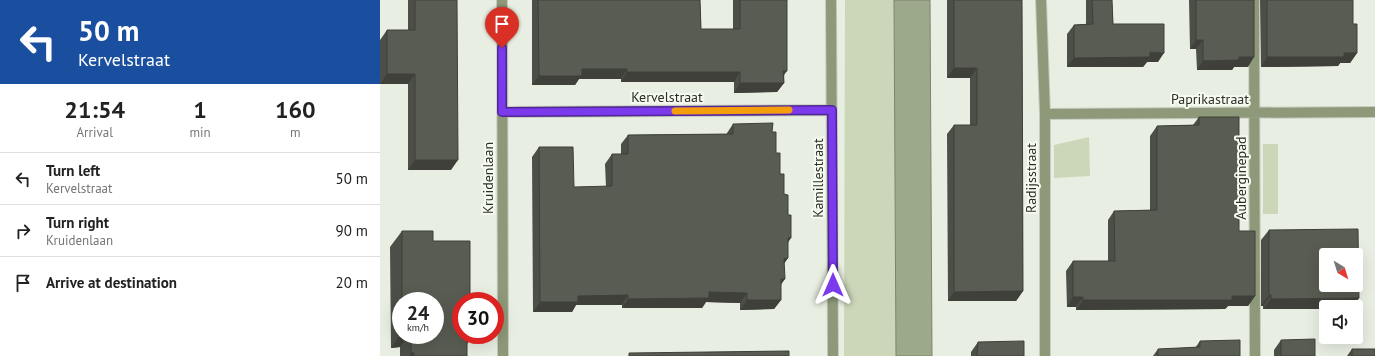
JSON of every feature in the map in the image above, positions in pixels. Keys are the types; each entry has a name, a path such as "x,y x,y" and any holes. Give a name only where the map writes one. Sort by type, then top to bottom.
{"street":[{"name":"Kruidenlaan","path":"502,0 503,356"},
{"name":"Kamillestraat","path":"831,0 833,356"},
{"name":"Radijsstraat","path":"1041,0 1045,114 1045,356"},
{"name":"Auberginepad","path":"1254,0 1255,356"},
{"name":"Kervelstraat","path":"502,112 832,110"},
{"name":"Paprikastraat","path":"1045,114 1375,112"}],"shaded area":[{"path":"845,0 894,0 896,356 844,356"},
{"path":"894,0 930,0 932,356 896,356"},
{"path":"1089,137 1090,176 1054,178 1054,145"},
{"path":"1263,144 1278,144 1278,214 1263,214"}],"building":[{"path":"415,0 457,0 458,160 415,160 415,74 387,74 387,30 415,30"},
{"path":"538,0 700,0 701,29 740,29 740,0 787,0 787,71 783,71 784,83 740,83 740,72 627,72 627,69 582,69 582,76 539,76"},
{"path":"954,0 1022,0 1023,291 954,292 954,125 977,125 977,68 954,68"},
{"path":"1092,0 1112,0 1113,24 1164,24 1164,53 1150,52 1150,57 1074,58 1074,25 1093,24"},
{"path":"1196,0 1254,0 1254,57 1239,57 1239,60 1203,61 1203,40 1196,40"},
{"path":"1267,0 1353,0 1353,24 1357,24 1357,53 1344,53 1344,57 1267,57"},
{"path":"1199,117 1239,117 1239,231 1255,231 1255,296 1232,296 1232,300 1083,300 1083,297 1073,297 1073,261 1115,261 1114,211 1157,210 1157,126 1199,125"},
{"path":"773,123 772,132 776,132 776,153 780,153 780,174 784,174 784,194 788,195 788,215 791,215 791,238 788,238 788,258 784,259 785,279 781,279 781,300 747,300 747,293 709,292 709,298 628,299 628,295 578,296 578,302 540,302 539,147 573,147 574,187 612,186 612,154 628,154 628,135 733,134 733,124"},
{"path":"1358,229 1358,248 1319,248 1319,292 1359,292 1359,298 1271,299 1271,295 1269,295 1269,230"},
{"path":"402,231 433,231 433,241 470,241 470,292 452,292 452,344 467,344 467,356 414,356 414,353 411,353 411,344 444,344 444,292 402,292"},
{"path":"1315,339 1315,356 1281,356 1281,340"},
{"path":"1240,340 1240,356 1158,356 1158,349 1200,347 1200,341"},
{"path":"1024,341 1024,356 977,356 978,342"},
{"path":"1352,349 1375,349 1375,356 1352,356"},
{"path":"789,351 789,356 629,356 629,353"}],"slow traffic":[{"path":"675,111 789,110"}],"route":[{"path":"502,48 502,112 832,110 833,285"}]}
